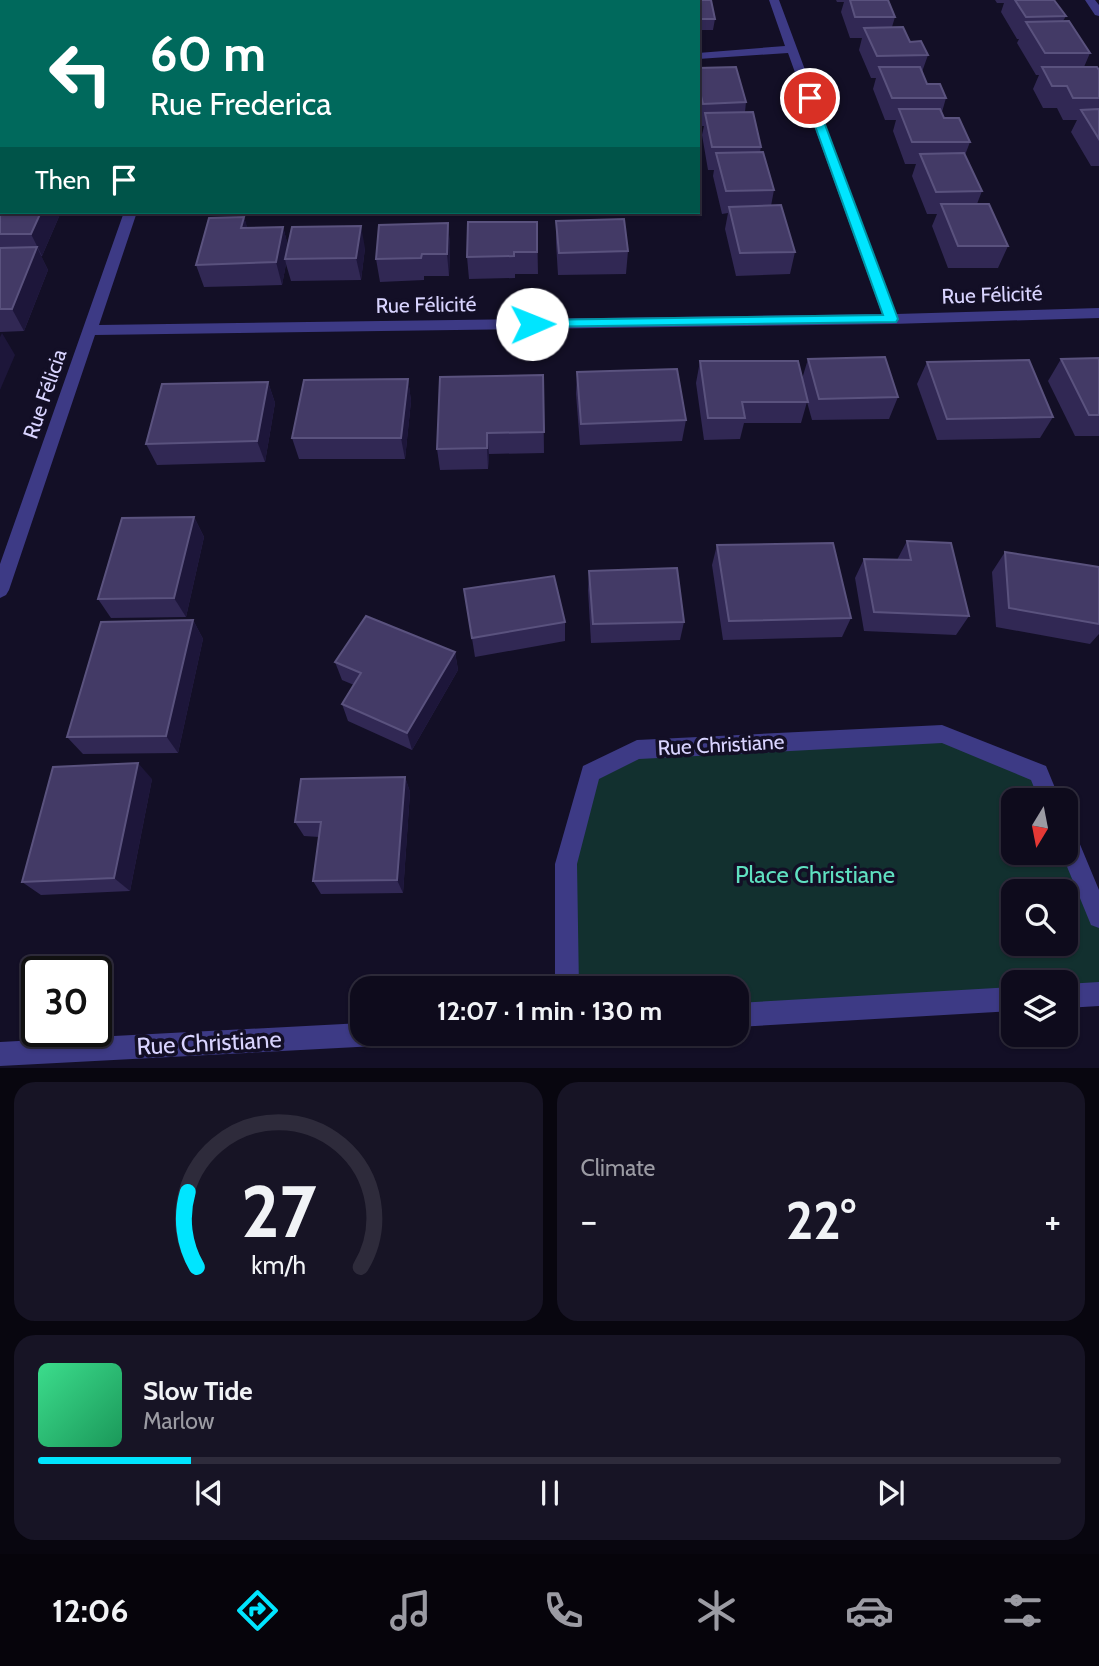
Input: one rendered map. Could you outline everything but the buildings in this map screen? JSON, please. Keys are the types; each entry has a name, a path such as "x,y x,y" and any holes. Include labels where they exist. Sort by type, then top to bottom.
{"street":[{"path":"774,0 891,319"},
{"path":"1090,0 1099,13"},
{"path":"700,56 792,48"},
{"name":"Rue Félicia","path":"0,590 129,214"},
{"name":"Rue Félicité","path":"89,330 891,319 1099,313"},
{"name":"Rue Christiane","path":"567,976 566,864 590,773 637,750 942,734 1039,773 1045,788"},
{"path":"1077,865 1099,917"},
{"path":"1078,996 1099,995"},
{"path":"749,1014 1001,1000"},
{"name":"Rue Christiane","path":"0,1054 350,1035"}],"green space":[{"name":"Place Christiane","path":"942,734 1039,773 1045,788 1001,788 1001,865 1077,865 1099,917 1099,994 1078,995 1078,970 1001,970 1001,1000 749,1014 749,976 567,976 566,864 590,773 637,750"}],"route":[{"path":"532,324 891,319 810,98"}]}
